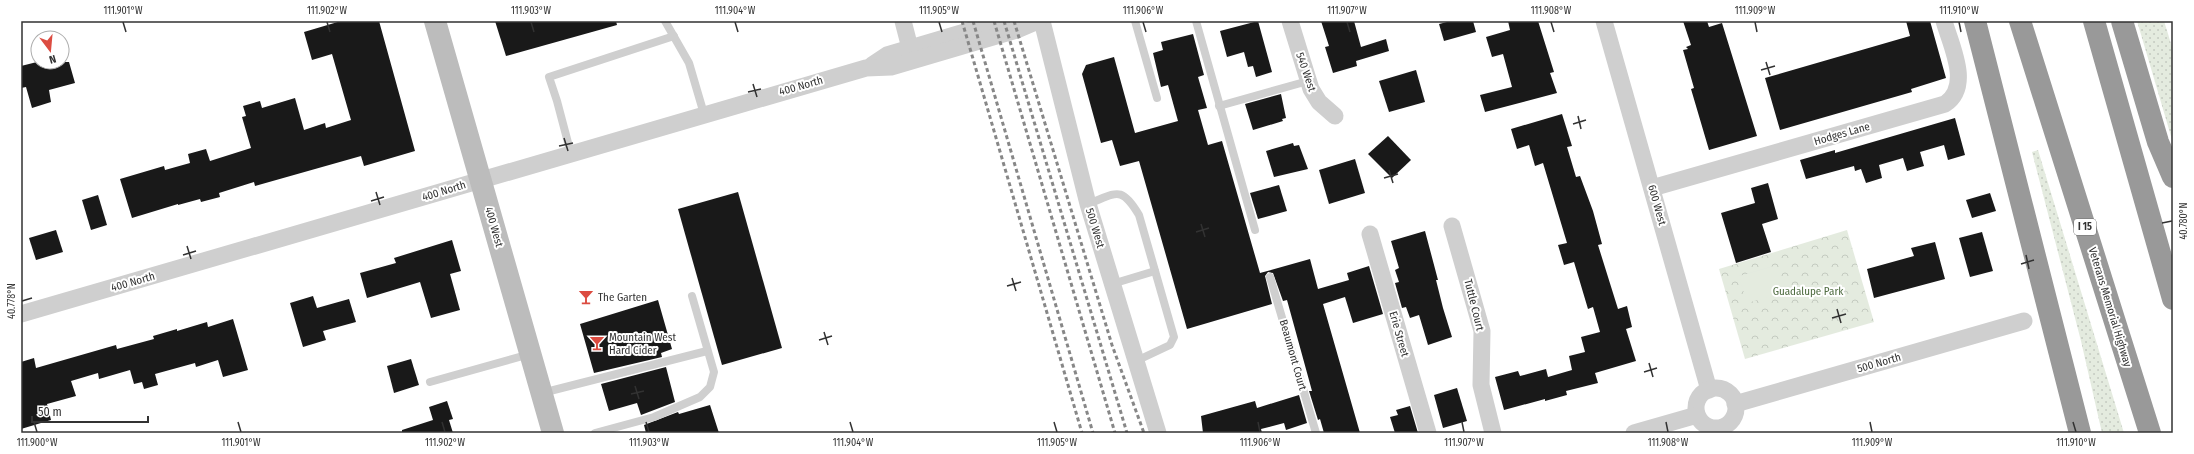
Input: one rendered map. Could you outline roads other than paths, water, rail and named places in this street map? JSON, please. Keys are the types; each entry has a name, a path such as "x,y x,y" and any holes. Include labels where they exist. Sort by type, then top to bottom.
{"highway":[{"path":"1976,21 2080,433"},
{"name":"Veterans Memorial Highway","path":"2020,21 2150,433"},
{"path":"2094,21 2173,299"},
{"path":"2122,21 2158,142 2173,176"}],"street":[{"name":"400 West","path":"435,21 554,433"},
{"path":"903,21 910,48"},
{"name":"400 North","path":"866,68 888,55 1002,21"},
{"name":"400 North","path":"21,314 704,114 866,68 891,66 1017,30 1038,21"},
{"name":"500 West","path":"1042,21 1088,204 1158,433"},
{"name":"540 West","path":"1290,21 1308,81 1315,96 1335,116"},
{"name":"600 West","path":"1604,21 1710,390"},
{"name":"Hodges Lane","path":"1652,188 1945,104 1954,96 1959,79 1944,21"},
{"name":"Tuttle Court","path":"1452,226 1482,331 1481,385 1493,433"},
{"name":"Erie Street","path":"1370,234 1428,433"},
{"name":"500 North","path":"1735,404 2024,321"},
{"path":"1710,390 1723,390 1731,396 1735,404 1732,419 1720,430 1706,425 1697,415 1698,400 1710,390"},
{"path":"1634,433 1697,415"}],"lane":[{"path":"665,21 689,63 704,114"},
{"path":"1135,21 1157,98"},
{"path":"1196,21 1255,230"},
{"path":"571,154 549,77 674,36"},
{"path":"1219,106 1308,81"},
{"path":"1088,204 1115,194 1121,194 1129,199 1139,215 1174,337 1170,345 1136,361"},
{"path":"1112,284 1155,271"},
{"name":"Beaumont Court","path":"1270,277 1316,433"},
{"path":"595,433 654,417 700,397 710,387 714,372 692,296"},
{"path":"542,393 707,351"},
{"path":"430,382 531,354"}],"railway":[{"path":"962,21 1082,433"},
{"path":"973,21 1093,433"},
{"path":"994,21 1115,433"},
{"path":"1004,21 1127,433"},
{"path":"1014,21 1112,345 1144,433"}],"place":[{"name":"The Garten","path":"586,297"},
{"name":"Mountain West Hard Cider","path":"597,343"}],"park label":[{"name":"Guadalupe Park","path":"1808,291"}]}
